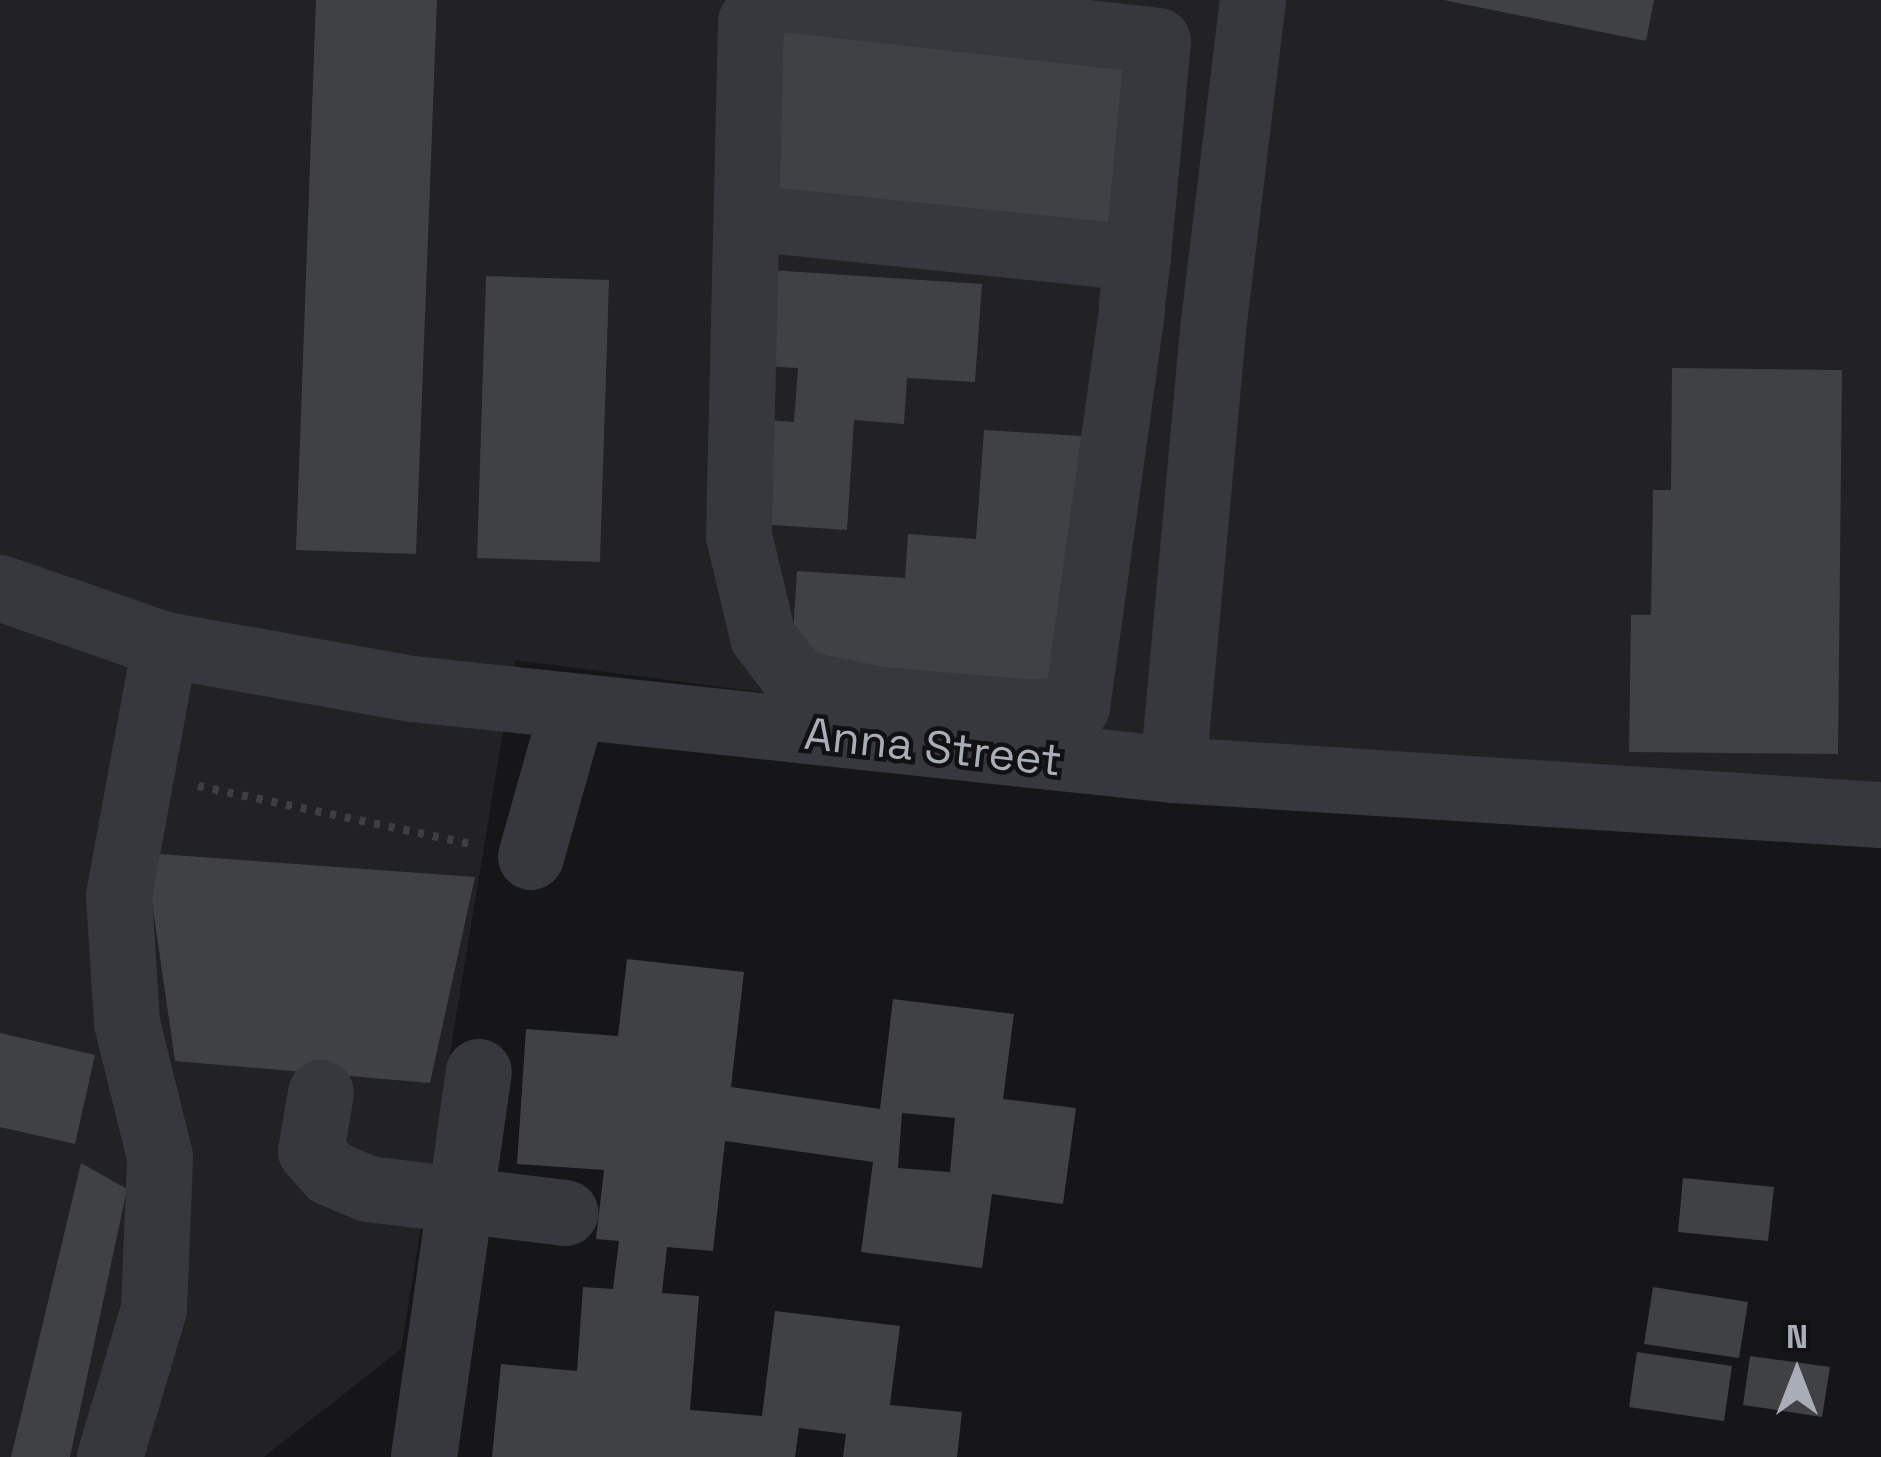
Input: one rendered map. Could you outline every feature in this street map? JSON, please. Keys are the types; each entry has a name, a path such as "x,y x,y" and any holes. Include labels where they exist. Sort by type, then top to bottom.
{"street":[{"path":"789,0 1158,41 1097,604 1076,707 1035,713 881,700 798,682 763,637 739,536 752,22 762,4 789,0"},
{"path":"1173,770 1214,314 1253,0"},
{"path":"748,218 1135,284 1214,314"},
{"name":"Anna Street","path":"0,588 165,645 573,708 1173,770 1881,814"},
{"path":"110,1457 154,1309 160,1157 127,1023 119,896 165,645"},
{"path":"531,857 573,708"},
{"path":"424,1457 479,1072"},
{"path":"321,1093 311,1151 330,1173 368,1190 566,1213"}],"path":[{"path":"141,774 531,857"}],"shaded area":[{"path":"0,0 1881,0 1881,791 1297,762 515,660 401,1349 264,1457 0,1457"}],"building":[{"path":"316,0 437,0 416,554 296,550"},
{"path":"1443,0 1654,0 1646,41"},
{"path":"760,23 1151,49 1139,225 755,200"},
{"path":"753,269 982,284 975,382 907,378 904,424 854,420 847,530 760,524 767,420 794,422 798,368 747,365"},
{"path":"486,276 609,280 600,562 477,558"},
{"path":"1672,368 1842,370 1838,754 1629,752 1631,615 1651,615 1653,490 1671,490"},
{"path":"984,430 1082,436 1066,685 791,667 797,571 905,578 908,534 976,539"},
{"path":"145,853 475,877 430,1083 175,1061"},
{"path":"627,959 744,972 731,1087 880,1109 893,999 1014,1014 1003,1099 1076,1108 1063,1204 992,1194 982,1268 861,1252 873,1162 725,1141 713,1251 667,1247 662,1293 699,1296 690,1410 762,1416 775,1311 900,1326 890,1405 962,1412 957,1457 843,1457 846,1434 799,1428 795,1457 492,1457 501,1364 577,1371 583,1287 613,1289 619,1241 596,1239 604,1170 517,1164 526,1029 618,1036","holes":["902,1113 955,1118 950,1172 898,1168"]},
{"path":"0,1033 95,1055 75,1144 0,1127"},
{"path":"81,1163 127,1189 70,1457 11,1457"},
{"path":"1683,1178 1774,1187 1768,1241 1678,1232"},
{"path":"1653,1287 1748,1302 1739,1358 1644,1344"},
{"path":"1637,1352 1732,1366 1724,1421 1629,1407"},
{"path":"1750,1356 1830,1367 1822,1417 1743,1405"}]}
